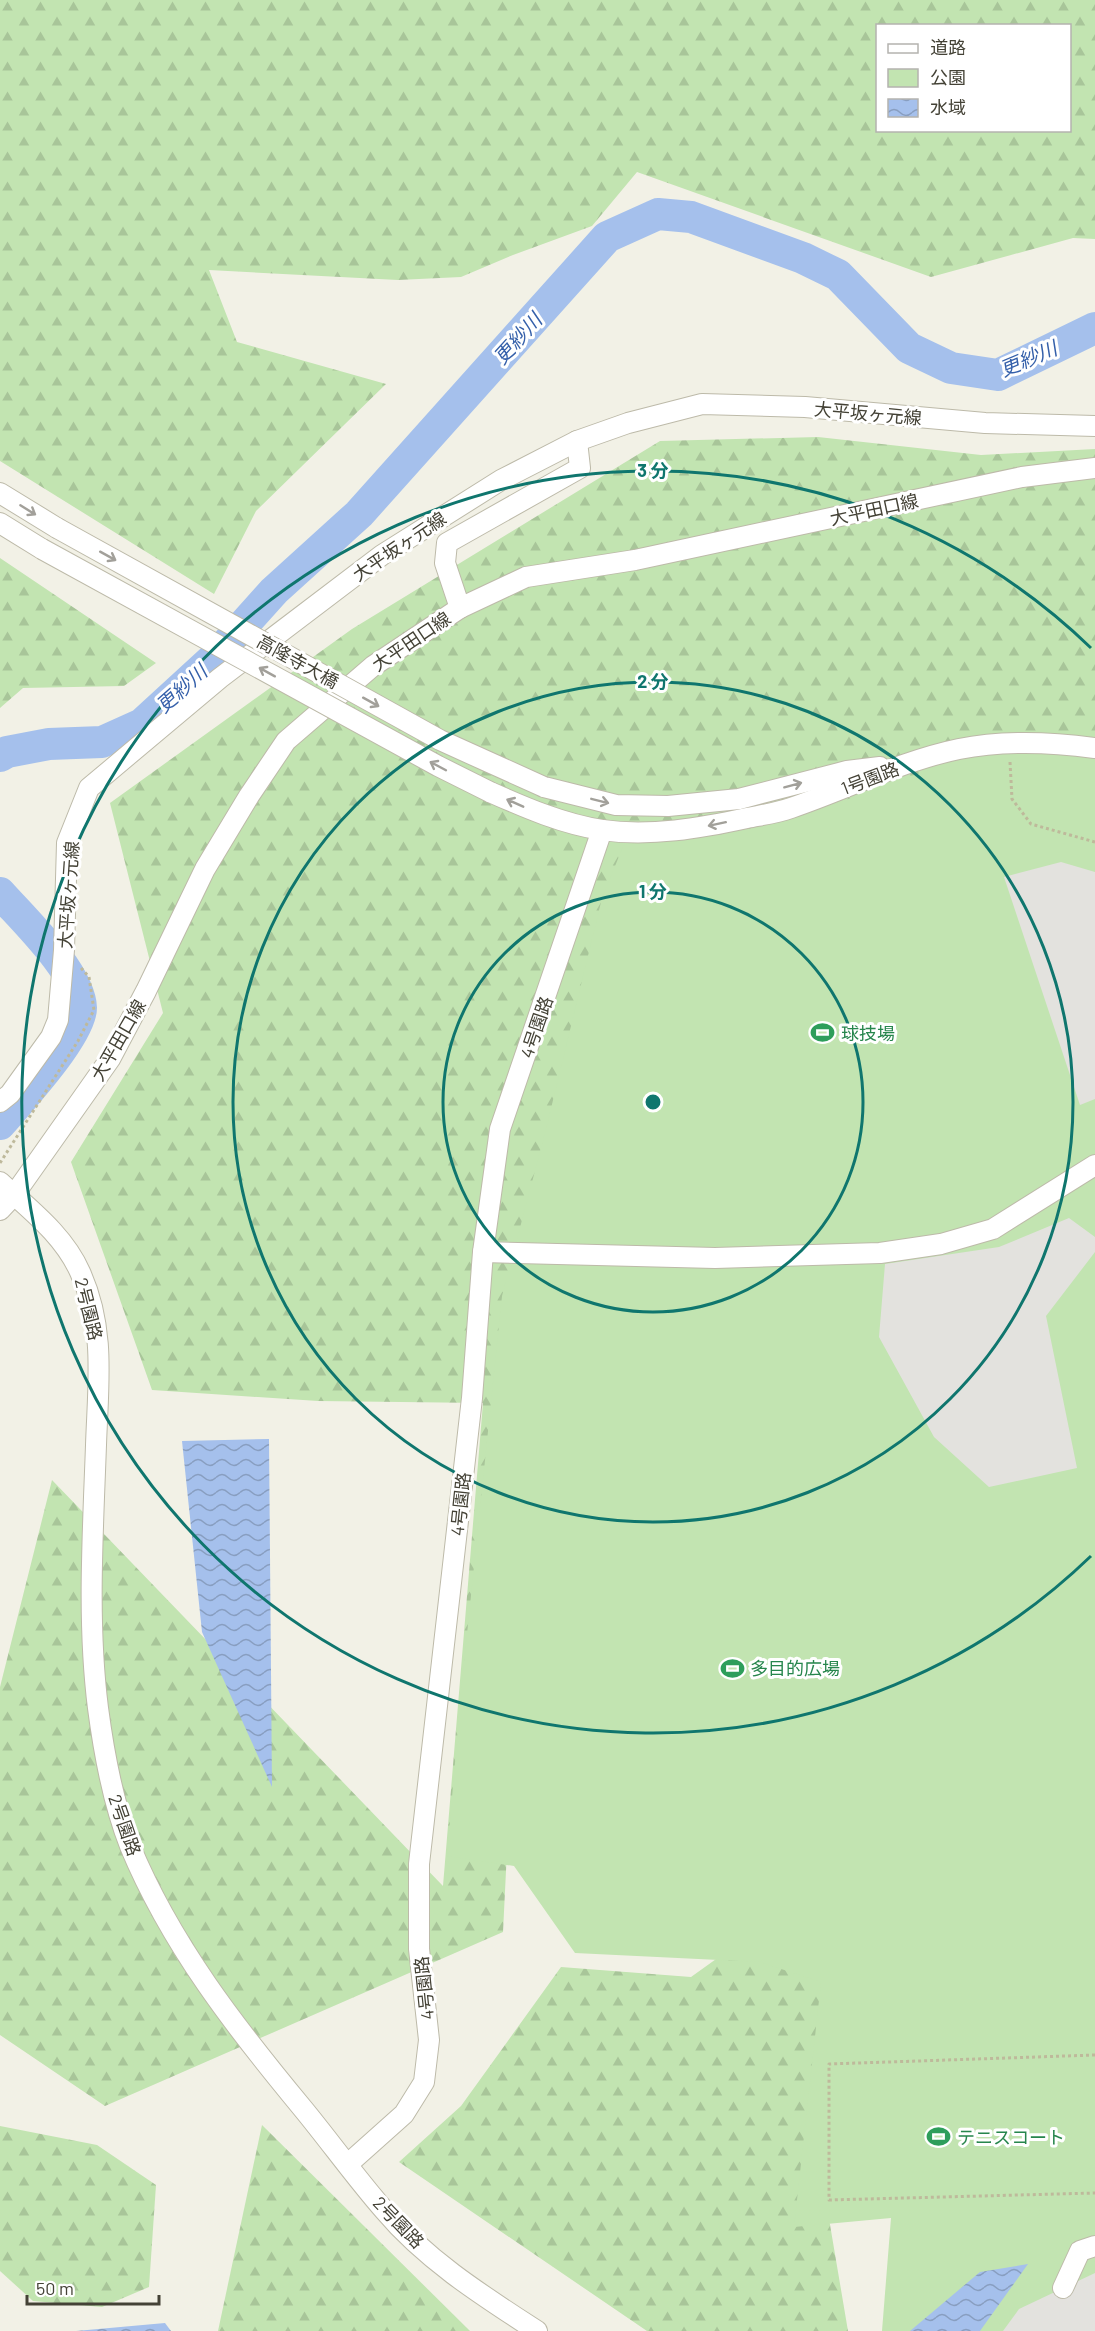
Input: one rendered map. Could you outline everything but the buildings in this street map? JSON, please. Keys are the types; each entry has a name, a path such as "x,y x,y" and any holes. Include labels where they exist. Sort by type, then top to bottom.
{"street":[{"name":"大平坂ヶ元線","path":"0,1102 10,1094 44,1047 58,1020 64,950 67,843 89,788 219,678 382,555 501,480 577,441 628,423 702,404 805,407 985,423 1095,426"},
{"path":"460,608 445,563 447,543 580,468 577,441"},
{"name":"大平田口線","path":"0,1210 7,1188 110,1059 205,869 249,796 286,741 373,666 460,608 526,577 634,560 1022,477 1095,468"},
{"name":"高隆寺大橋","path":"0,493 57,528 440,740 544,787 616,805 668,806 739,799 847,771 912,763"},
{"name":"高隆寺大橋","path":"0,523 42,549 428,760 490,792 540,814"},
{"name":"1号園路","path":"540,814 602,830 648,832 705,826 789,809 912,763 959,749 1009,742 1065,744 1095,748"},
{"name":"4号園路","path":"348,2164 404,2114 424,2082 429,2040 419,1949 419,1864 472,1398 483,1252 500,1129 602,830"},
{"path":"483,1252 715,1258 880,1253 941,1244 993,1228 1095,1165"},
{"name":"2号園路","path":"7,1188 39,1217 64,1245 80,1270 95,1316 100,1352 93,1643 98,1707 110,1780 129,1843 159,1909 193,1965 274,2074 385,2212 432,2256 482,2295 537,2331"},
{"path":"1063,2288 1080,2251 1095,2246"}],"path":[{"path":"1009,742 1012,799 1031,824 1095,842"},
{"path":"0,1163 29,1116"},
{"path":"1095,2055 829,2064 829,2200 1095,2193"}],"green space":[{"path":"0,0 1095,0 1095,239 1073,238 931,277 637,172 592,226 461,277 398,280 209,270 237,342 386,384 256,511 214,594 0,461"},
{"path":"818,437 981,455 1095,449 1095,823 514,1708 503,1932 105,2106 0,2035 0,1687 52,1480 443,1886 483,1403 318,1401 152,1390 71,1162 163,1013 110,803 352,629 660,441"},
{"path":"0,558 156,663 124,686 23,688 0,708"},
{"path":"1018,748 1095,755 1095,2331 882,2331 891,2218 794,2227 821,1982 760,1962 575,1953 514,1866 447,1856 461,1692 502,1296 546,1129 602,898 624,844 734,833 829,806 956,760"},
{"path":"909,1821 814,2130 848,2331 647,2331 399,2162 461,2106 561,1967 691,1977"},
{"path":"262,2125 470,2331 218,2331"},
{"path":"0,2126 97,2145 156,2185 149,2287 102,2307 33,2301 0,2271"}],"shaded area":[{"path":"1061,862 1095,872 1095,1099 1080,1105 1004,877"},
{"path":"1069,1218 1095,1237 1095,1252 1046,1316 1077,1468 989,1487 934,1437 879,1337 885,1264 999,1247"},
{"path":"1095,2273 1095,2331 1003,2331 1019,2309"}],"water":[{"path":"269,1439 272,1787 202,1632 182,1441"},
{"path":"1028,2264 980,2331 910,2331 980,2272"},
{"path":"165,2323 171,2331 76,2331"}],"waterway":[{"name":"更紗川","path":"0,756 7,752 49,744 102,742 142,724 214,658 274,591 359,514 607,237 658,214 691,217 803,258 838,275 909,348 951,368 998,375 1095,328"},
{"name":"更紗川","path":"0,893 61,963 78,994 81,1008 78,1020 60,1051 0,1124"}],"place":[{"name":"球技場","path":"823,1033"},
{"name":"多目的広場","path":"732,1668"},
{"name":"テニスコート","path":"939,2137"}]}
